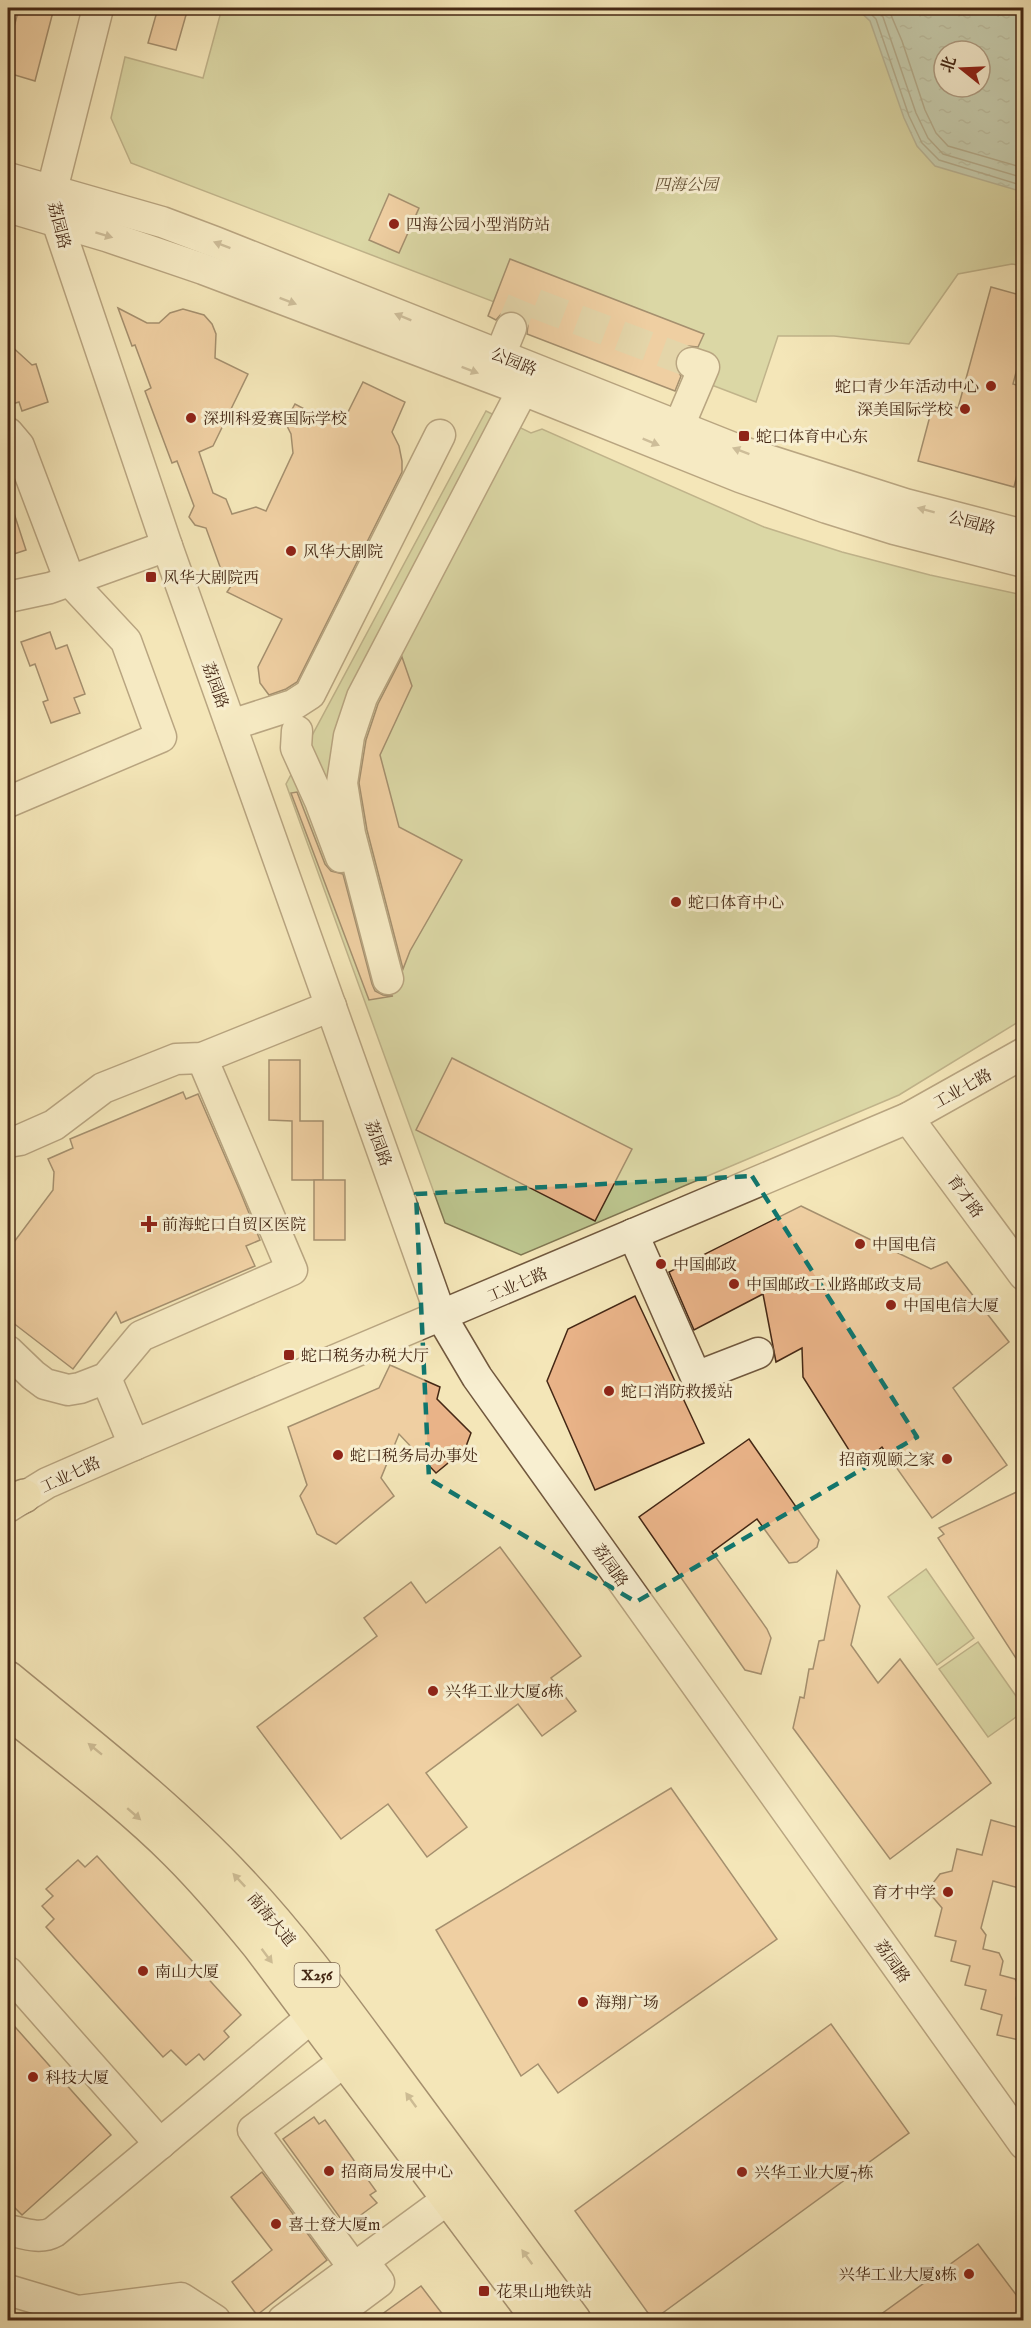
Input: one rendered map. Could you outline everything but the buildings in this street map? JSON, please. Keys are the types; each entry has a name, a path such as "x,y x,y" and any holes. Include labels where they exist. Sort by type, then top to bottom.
{"main road":[{"name":"南海大道","path":"8,1678 148,1793 194,1834 241,1882 281,1928 353,2020 574,2320"},
{"name":"南海大道","path":"8,1711 130,1810 177,1853 218,1896 259,1946 539,2320"}],"street":[{"name":"荔园路","path":"98,8 52,190 57,221 167,546 441,1316 477,1377 1023,2144"},
{"name":"公园路","path":"8,178 162,222 500,355 529,380 740,477 894,529 1023,562"},
{"name":"公园路","path":"8,207 203,268 529,380 679,426 746,453 828,481 904,504 1023,535"},
{"path":"500,355 511,328"},
{"path":"679,426 704,367 692,363"},
{"path":"388,979 350,834 342,783 349,736 362,698 529,380"},
{"path":"8,433 19,446 70,581 126,641 161,737 8,802"},
{"path":"375,945 320,801 296,748 289,720 301,702 310,694 440,435"},
{"path":"8,597 70,581 167,546"},
{"path":"289,720 342,783"},
{"path":"231,725 289,720"},
{"path":"12,1147 54,1125 103,1088 176,1059 202,1058 331,1006"},
{"name":"工业七路","path":"13,1502 67,1474 134,1445 908,1118 1023,1053"},
{"path":"8,1351 33,1375 56,1388 68,1390 80,1388 106,1378 141,1336 291,1270 202,1058"},
{"name":"育才路","path":"908,1118 1023,1275"},
{"path":"633,1234 696,1377 758,1353"},
{"path":"106,1378 134,1445"},
{"path":"8,1972 160,2144"},
{"path":"8,2230 37,2236 46,2236 54,2232 312,2017"},
{"path":"328,2320 379,2282 359,2265 253,2130 345,2061"},
{"path":"283,2320 448,2199"},
{"path":"8,2290 78,2311 181,2298 214,2320"}],"highlighted area":[{"path":"752,1176 917,1437 636,1602 429,1479 416,1194"}],"green space":[{"name":"四海公园","path":"222,8 1023,8 1023,266 1012,264 958,274 909,344 834,336 778,336 756,402 131,163 111,118 125,57 203,78"},
{"name":"蛇口体育中心","path":"486,411 531,433 542,429 764,527 842,552 930,575 1023,595 1023,1019 899,1095 521,1255 445,1223 286,784"},
{"path":"926,1569 974,1638 937,1665 888,1597"},
{"path":"978,1642 1023,1706 1023,1712 988,1737 939,1669"}],"water":[{"path":"856,8 1023,8 1023,192 935,166 917,146 904,118 870,21"}],"tunnel":[{"path":"511,328 523,299 692,363"}],"place":[{"name":"四海公园小型消防站","path":"394,224"},
{"name":"蛇口青少年活动中心","path":"991,386"},
{"name":"深美国际学校","path":"965,409"},
{"name":"深圳科爱赛国际学校","path":"191,418"},
{"name":"蛇口体育中心东","path":"744,436"},
{"name":"风华大剧院","path":"291,551"},
{"name":"风华大剧院西","path":"151,577"},
{"name":"蛇口体育中心","path":"676,902"},
{"name":"前海蛇口自贸区医院","path":"149,1224"},
{"name":"中国电信","path":"860,1244"},
{"name":"中国邮政","path":"661,1264"},
{"name":"中国邮政工业路邮政支局","path":"734,1284"},
{"name":"中国电信大厦","path":"891,1305"},
{"name":"蛇口税务办税大厅","path":"289,1355"},
{"name":"蛇口消防救援站","path":"609,1391"},
{"name":"蛇口税务局办事处","path":"338,1455"},
{"name":"招商观颐之家","path":"947,1459"},
{"name":"兴华工业大厦6栋","path":"433,1691"},
{"name":"育才中学","path":"948,1892"},
{"name":"南山大厦","path":"143,1971"},
{"name":"海翔广场","path":"583,2002"},
{"name":"科技大厦","path":"33,2077"},
{"name":"招商局发展中心","path":"329,2171"},
{"name":"兴华工业大厦7栋","path":"742,2172"},
{"name":"喜士登大厦m","path":"276,2224"},
{"name":"兴华工业大厦8栋","path":"969,2274"},
{"name":"花果山地铁站","path":"484,2291"}]}
